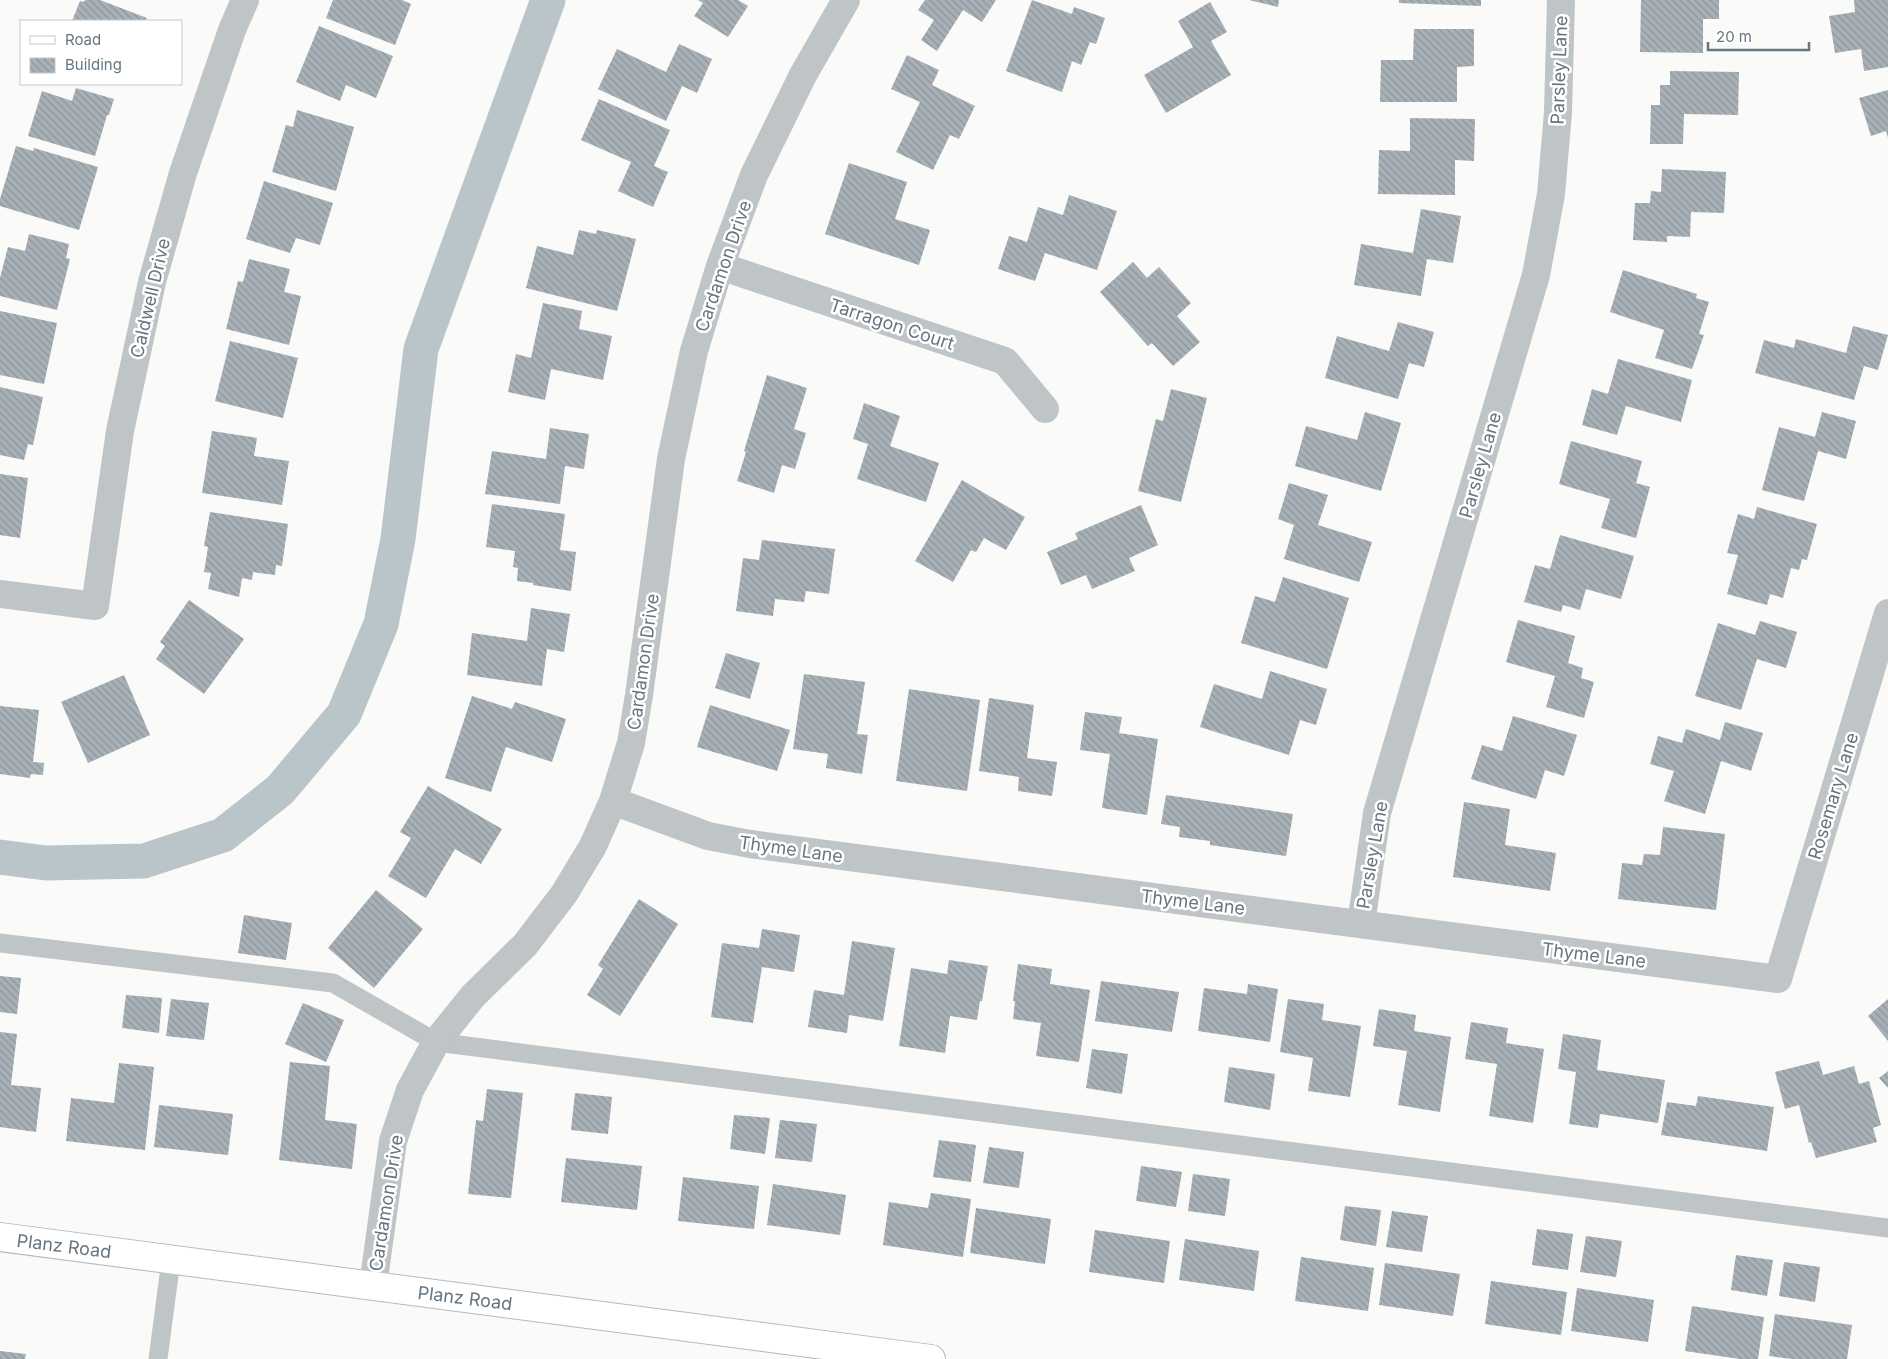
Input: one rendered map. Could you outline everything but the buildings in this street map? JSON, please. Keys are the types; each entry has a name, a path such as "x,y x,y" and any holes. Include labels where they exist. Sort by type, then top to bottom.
{"street":[{"name":"Caldwell Drive","path":"0,594 95,606 120,431 152,282 183,173 232,30 245,0"},
{"name":"Cardamon Drive","path":"373,1286 393,1141 410,1090 436,1042 473,996 525,945 564,894 593,846 613,801 631,743 640,695 671,460 694,351 720,266 754,175 802,75 846,0"},
{"name":"Parsley Lane","path":"1361,924 1377,813 1536,275 1551,194 1558,112 1561,0"},
{"name":"Tarragon Court","path":"720,266 1005,361 1045,409"},
{"name":"Rosemary Lane","path":"1778,979 1888,613"},
{"name":"Thyme Lane","path":"613,801 708,836 750,844 1778,979"},
{"name":"Planz Road","path":"0,1237 931,1359"}],"lane":[{"path":"0,943 333,983 436,1042 1888,1228"},
{"path":"158,1359 171,1260"}],"waterway":[{"path":"0,857 46,863 144,861 223,835 280,790 344,714 381,624 398,539 421,349 548,0"}]}
